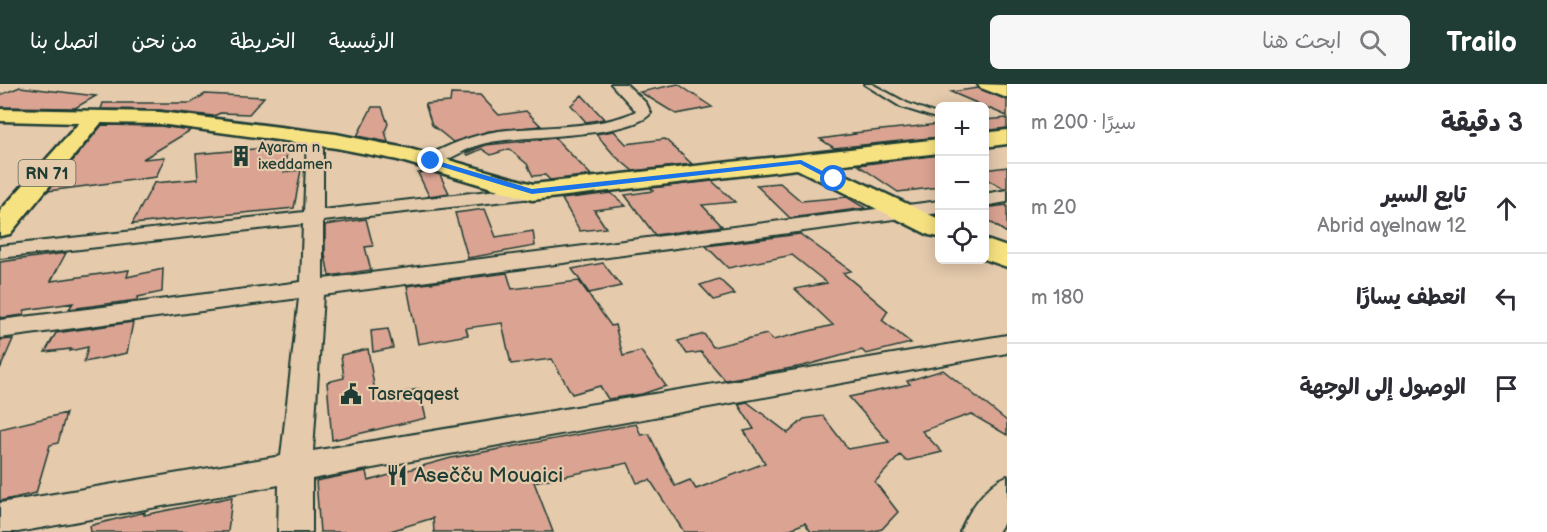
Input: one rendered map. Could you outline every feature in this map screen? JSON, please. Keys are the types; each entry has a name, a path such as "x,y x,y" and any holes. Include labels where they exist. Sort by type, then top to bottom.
{"main road":[{"path":"987,84 1007,92"},
{"path":"0,115 160,118 315,139 431,161 532,192 935,146"},
{"name":"RN 71","path":"2,223 94,118"},
{"path":"801,162 935,227"},
{"path":"989,250 1007,258"}],"street":[{"path":"431,161 457,147 488,137 614,123 644,113 641,106 618,84"},
{"path":"295,532 296,466 312,287 315,139"},
{"path":"0,252 532,192"},
{"path":"989,199 1007,196"},
{"path":"0,329 935,208"},
{"path":"0,519 1007,344"},
{"path":"977,532 1007,491"}],"lane":[{"path":"867,84 904,105 935,116"}],"building":[{"path":"678,84 712,107 676,114 640,92"},
{"path":"20,87 96,96 75,108 0,107 0,95"},
{"path":"978,88 1007,100 1007,116 989,108 989,102 974,102 951,92"},
{"path":"205,94 264,97 249,114 220,113 214,116 160,110 101,109 103,103 191,103"},
{"path":"451,94 480,95 499,115 526,111 541,126 489,131 453,142 432,125 425,104 450,102"},
{"path":"582,95 604,119 586,122 571,105"},
{"path":"372,107 382,107 388,124 385,131 388,142 357,136"},
{"path":"1007,118 1007,128 989,130 989,120"},
{"path":"935,124 935,137 834,148 820,139 855,134 853,133"},
{"path":"102,125 160,126 191,130 143,159 165,157 156,177 48,191"},
{"path":"614,131 626,144 665,139 692,164 633,171 615,156 596,134"},
{"path":"555,138 591,175 550,180 545,175 533,176 527,164 509,149 491,155 482,149 468,155 466,153 486,145"},
{"path":"288,146 284,172 301,170 294,208 132,224 154,183 198,179 196,154"},
{"path":"935,155 935,187 898,192 858,165"},
{"path":"1007,167 1007,188 989,181 989,169"},
{"path":"428,171 440,175 449,193 429,196 418,173"},
{"path":"712,181 735,202 702,205 722,226 655,235 625,195 653,191 651,188"},
{"path":"780,183 801,201 847,197 865,208 790,218 756,185"},
{"path":"611,193 626,206 594,210 606,228 580,231 562,199"},
{"path":"1007,205 1007,233 989,221 989,207"},
{"path":"485,209 496,237 533,231 535,246 468,258 455,213"},
{"path":"366,219 373,246 365,247 371,270 329,276 325,255 325,225"},
{"path":"800,234 851,271 843,273 888,311 882,320 911,343 866,354 862,350 803,366 725,380 701,352 687,354 678,341 704,334 713,347 767,334 773,340 833,325 795,289 827,283 792,255 728,268 706,246"},
{"path":"66,253 51,281 129,270 127,277 163,269 162,292 138,297 137,300 69,309 73,303 25,310 23,315 0,318 0,262"},
{"path":"603,263 621,286 589,293 572,269"},
{"path":"507,273 512,289 579,281 611,326 615,325 623,356 641,351 666,386 642,394 608,399 600,386 572,394 552,359 511,364 502,323 466,328 468,335 418,344 407,286"},
{"path":"719,279 735,294 714,300 700,285"},
{"path":"133,322 127,353 84,362 88,347 70,351 71,349 45,352 56,333"},
{"path":"388,329 393,348 373,352 371,331"},
{"path":"13,339 0,369 0,340"},
{"name":"Tasreqqest","path":"368,349 376,398 419,389 426,418 332,440 327,382 344,378 341,355"},
{"path":"943,370 1007,421 1007,435 971,414 922,431 942,452 906,461 900,455 875,482 898,512 882,529 870,532 811,532 805,523 783,532 684,532 650,480 637,483 628,463 534,482 553,532 434,532 433,518 387,532 320,532 316,481 366,471 368,481 451,458 636,424 641,435 649,434 675,486 690,480 696,489 765,463 744,431 754,429 738,404 747,402 788,433 804,419 823,416 848,449 889,442 849,397 910,384 907,381"},
{"path":"66,413 58,443 50,445 36,493 0,501 0,429"},
{"path":"232,497 228,532 91,532 90,526 96,524 145,512 144,515"}],"place":[{"name":"Aɣaram n ixeddamen","path":"241,156"},
{"name":"Tasreqqest","path":"351,394"},
{"name":"Asečču Mouaici","path":"397,475"}],"route":[{"path":"431,161 532,192 801,162 834,179"}]}
